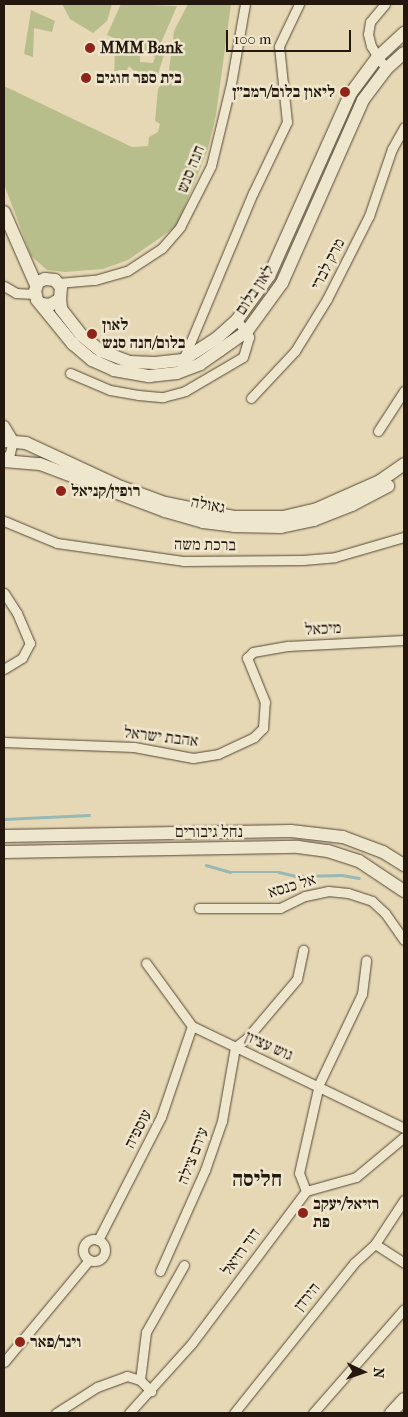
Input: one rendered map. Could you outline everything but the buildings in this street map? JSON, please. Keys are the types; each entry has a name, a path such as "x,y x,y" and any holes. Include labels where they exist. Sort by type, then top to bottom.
{"street":[{"name":"חנה סנש","path":"57,288 127,270 162,248 180,227 200,194 221,132 245,4"},
{"name":"לאון בלום","path":"183,360 253,193 287,122 279,46 299,4"},
{"path":"385,4 370,22 368,34 377,58 386,69"},
{"name":"לאון בלום","path":"25,259 57,288 69,322 81,335 101,351 128,362 155,364 183,360 237,320 269,276 334,125 351,93 377,58 404,33"},
{"name":"לאון בלום","path":"4,212 38,294 73,344 92,360 114,370 149,376 177,373 200,364 247,331 282,283 363,100 386,69 404,53"},
{"name":"מרק לברי","path":"251,398 295,351 327,300 369,216 392,149 404,127"},
{"path":"4,286 16,293 38,294 57,288 54,304 38,294"},
{"path":"70,373 110,390 163,397 185,391 243,357 249,343 247,331 237,320"},
{"path":"378,431 404,391"},
{"path":"4,425 10,453 4,461"},
{"name":"גאולה","path":"8,440 26,442 121,487 165,503 234,517 283,517 317,510 380,481 404,464"},
{"name":"גאולה","path":"4,461 40,464 126,499 203,522 268,527 296,524 333,514 404,474"},
{"name":"ברכת משה","path":"5,522 56,543 183,561 303,560 365,550 404,536"},
{"path":"4,593 17,613 30,644 22,658 4,669"},
{"name":"מיכאל","path":"247,658 253,652 288,646 404,640"},
{"name":"אהבת ישראל","path":"4,742 134,747 193,758 218,754 254,737 263,728 265,702 247,658"},
{"name":"נחל גיבורים","path":"4,836 291,832 353,840 404,865"},
{"path":"353,840 404,858"},
{"name":"נחל גיבורים","path":"4,852 298,847 328,851 359,861 404,891"},
{"name":"אל כנסא","path":"199,908 280,908 320,892 348,893 372,901 385,913 404,940"},
{"path":"235,1047 247,1038 297,978 303,950"},
{"path":"366,960 362,994 319,1084 300,1173 306,1190 356,1177 404,1137"},
{"name":"גוש עציון","path":"146,963 192,1026 319,1084 404,1128"},
{"name":"עוספיה","path":"98,1240 161,1117 192,1026"},
{"name":"עירם צילה","path":"160,1272 205,1170 222,1121 235,1047"},
{"name":"דוד רזיאל","path":"129,1413 151,1391 216,1312 306,1190"},
{"name":"הירדן","path":"234,1413 354,1263 375,1244 404,1200"},
{"path":"90,1240 98,1240 104,1246 105,1254 96,1261 89,1260 84,1255 85,1244 90,1240"},
{"path":"375,1244 404,1263"},
{"path":"4,1362 89,1260"},
{"path":"140,1380 146,1332 184,1265"},
{"path":"313,1413 404,1309"},
{"path":"56,1413 97,1387 127,1376 140,1380 151,1391"},
{"path":"391,1413 404,1399"}],"green space":[{"path":"62,4 112,4 107,21 93,33 70,19"},
{"path":"121,4 177,6 157,52 164,55 158,74 134,71 129,66 127,70 118,70 117,83 114,82 115,44 140,56 140,62 153,63 155,57 107,35"},
{"path":"188,4 231,4 216,115 208,149 177,226 128,260 103,269 65,272 47,270 31,256 4,184 4,86 132,147 148,146 149,137 158,132 160,124 155,121 158,89 169,70 174,31"},
{"path":"31,10 55,21 52,32 34,28 33,57 24,54"}],"waterway":[{"name":"נחל גיבורים","path":"4,819 89,815"},
{"path":"206,865 230,872 279,872 296,876 342,875 359,878"}],"place":[{"name":"MMM Bank","path":"90,48"},
{"name":"בית ספר חוגים","path":"86,78"},
{"name":"ליאון בלום/רמב״ן","path":"345,92"},
{"name":"לאון בלום/חנה סנש","path":"92,334"},
{"name":"רופין/קניאל","path":"61,491"},
{"name":"רזיאל/יעקב פת","path":"303,1213"},
{"name":"וינר/פאר","path":"20,1342"}],"district":[{"name":"חליסה","path":"257,1179"}]}
